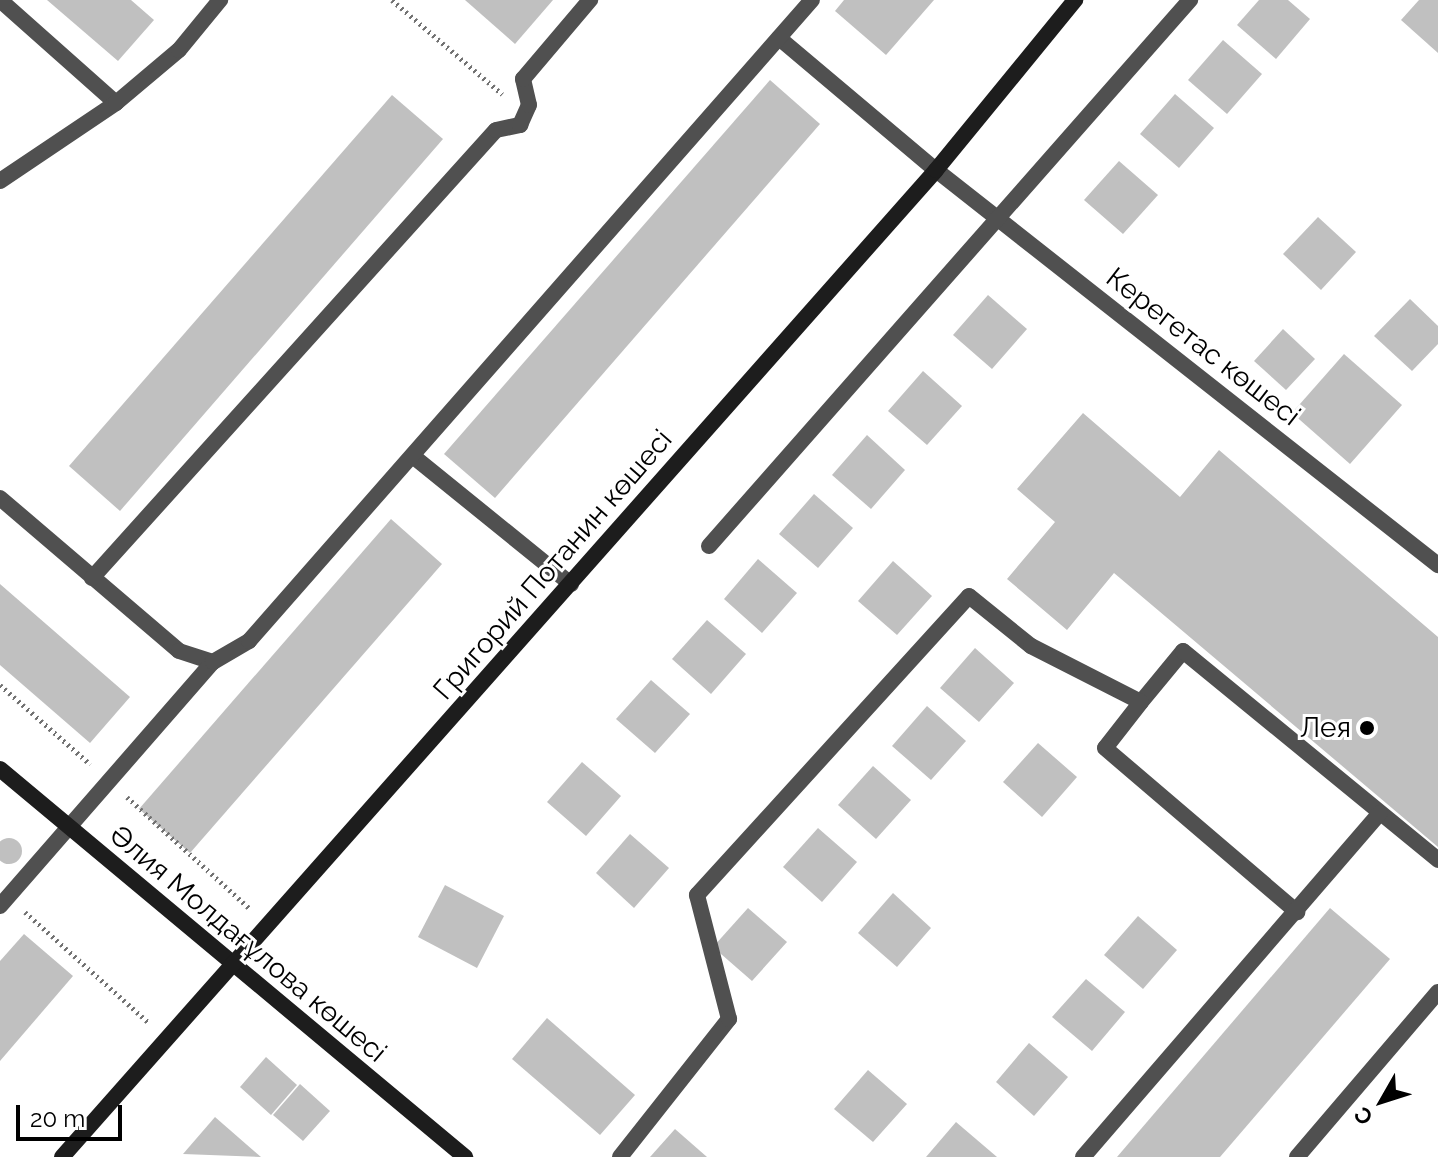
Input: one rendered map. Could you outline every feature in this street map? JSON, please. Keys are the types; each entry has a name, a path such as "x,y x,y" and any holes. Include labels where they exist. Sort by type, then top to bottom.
{"street":[{"path":"0,0 116,103"},
{"path":"0,181 116,103 179,50 220,0"},
{"path":"92,578 496,130 520,125 529,105 523,79 590,0"},
{"path":"4,902 213,662 249,641 414,457 812,0"},
{"name":"Григорий Потанин көшесі","path":"62,1157 936,170 1075,0"},
{"path":"709,546 1001,221 1190,0"},
{"name":"Керегетас көшесі","path":"779,38 936,170 1438,565"},
{"path":"414,457 571,584"},
{"path":"0,498 179,651 213,662"},
{"path":"620,1157 729,1019 697,895 944,617 969,596 1031,646 1141,702"},
{"path":"1297,912 1105,748 1183,651 1438,860"},
{"name":"Әлия Молдағұлова көшесі","path":"0,769 232,967 465,1157"},
{"path":"1083,1157 1380,813"},
{"path":"1297,1157 1438,992"}],"path":[{"path":"392,0 495,91 529,105"},
{"path":"0,685 268,926"},
{"path":"4,902 167,1039"}],"building":[{"path":"47,0 131,0 154,20 118,61"},
{"path":"465,0 553,0 515,44"},
{"path":"844,0 934,0 886,55 835,11"},
{"path":"1259,0 1288,0 1310,19 1276,59 1237,25"},
{"path":"1419,0 1438,0 1438,53 1401,20"},
{"path":"1223,40 1262,74 1227,114 1188,80"},
{"path":"770,80 820,124 495,498 444,454"},
{"path":"1175,94 1214,128 1179,168 1140,134"},
{"path":"392,95 443,139 120,511 69,466"},
{"path":"1119,161 1158,195 1123,234 1084,200"},
{"path":"1318,217 1356,252 1321,290 1283,254"},
{"path":"988,295 1027,329 992,369 953,335"},
{"path":"1410,299 1438,326 1438,344 1412,371 1374,336"},
{"path":"1283,329 1315,359 1286,390 1254,361"},
{"path":"1344,354 1402,405 1350,464 1292,413"},
{"path":"923,371 962,406 927,445 888,411"},
{"name":"Лея","path":"1083,413 1180,497 1219,450 1438,637 1438,847 1114,573 1067,630 1007,579 1055,522 1017,489"},
{"path":"867,435 905,470 871,509 832,475"},
{"path":"814,494 853,528 818,568 779,534"},
{"path":"391,519 442,564 190,853 139,809"},
{"path":"758,559 797,593 762,633 724,599"},
{"path":"893,561 932,596 897,635 858,601"},
{"path":"0,584 130,697 90,743 0,665"},
{"path":"707,620 746,654 711,694 672,659"},
{"path":"975,648 1014,683 979,722 940,688"},
{"path":"651,680 690,714 655,753 616,719"},
{"path":"927,706 966,741 931,780 892,746"},
{"path":"1038,743 1077,777 1042,817 1003,782"},
{"path":"582,762 621,796 586,836 547,802"},
{"path":"873,766 911,800 876,839 838,805"},
{"path":"818,828 857,862 822,902 783,867"},
{"path":"630,834 669,868 634,908 596,873"},
{"path":"9,838 18,842 22,851 18,860 9,864 0,860 -4,851 0,842"},
{"path":"445,885 504,916 477,968 418,937"},
{"path":"893,893 931,928 897,967 858,933"},
{"path":"748,908 787,942 752,981 713,947"},
{"path":"1330,908 1390,959 1220,1157 1117,1157"},
{"path":"1138,916 1177,950 1143,989 1104,955"},
{"path":"24,934 73,976 0,1061 0,961"},
{"path":"1086,979 1125,1012 1092,1051 1052,1017"},
{"path":"547,1018 635,1095 600,1135 512,1059"},
{"path":"1029,1043 1068,1077 1034,1116 996,1082"},
{"path":"266,1057 297,1085 271,1115 240,1087"},
{"path":"868,1070 907,1104 873,1142 834,1109"},
{"path":"300,1084 330,1111 303,1141 273,1115"},
{"path":"215,1117 261,1157 183,1154"},
{"path":"956,1122 997,1157 926,1157"},
{"path":"675,1129 707,1157 650,1157"}],"place":[{"name":"Лея","path":"1367,728"}]}
